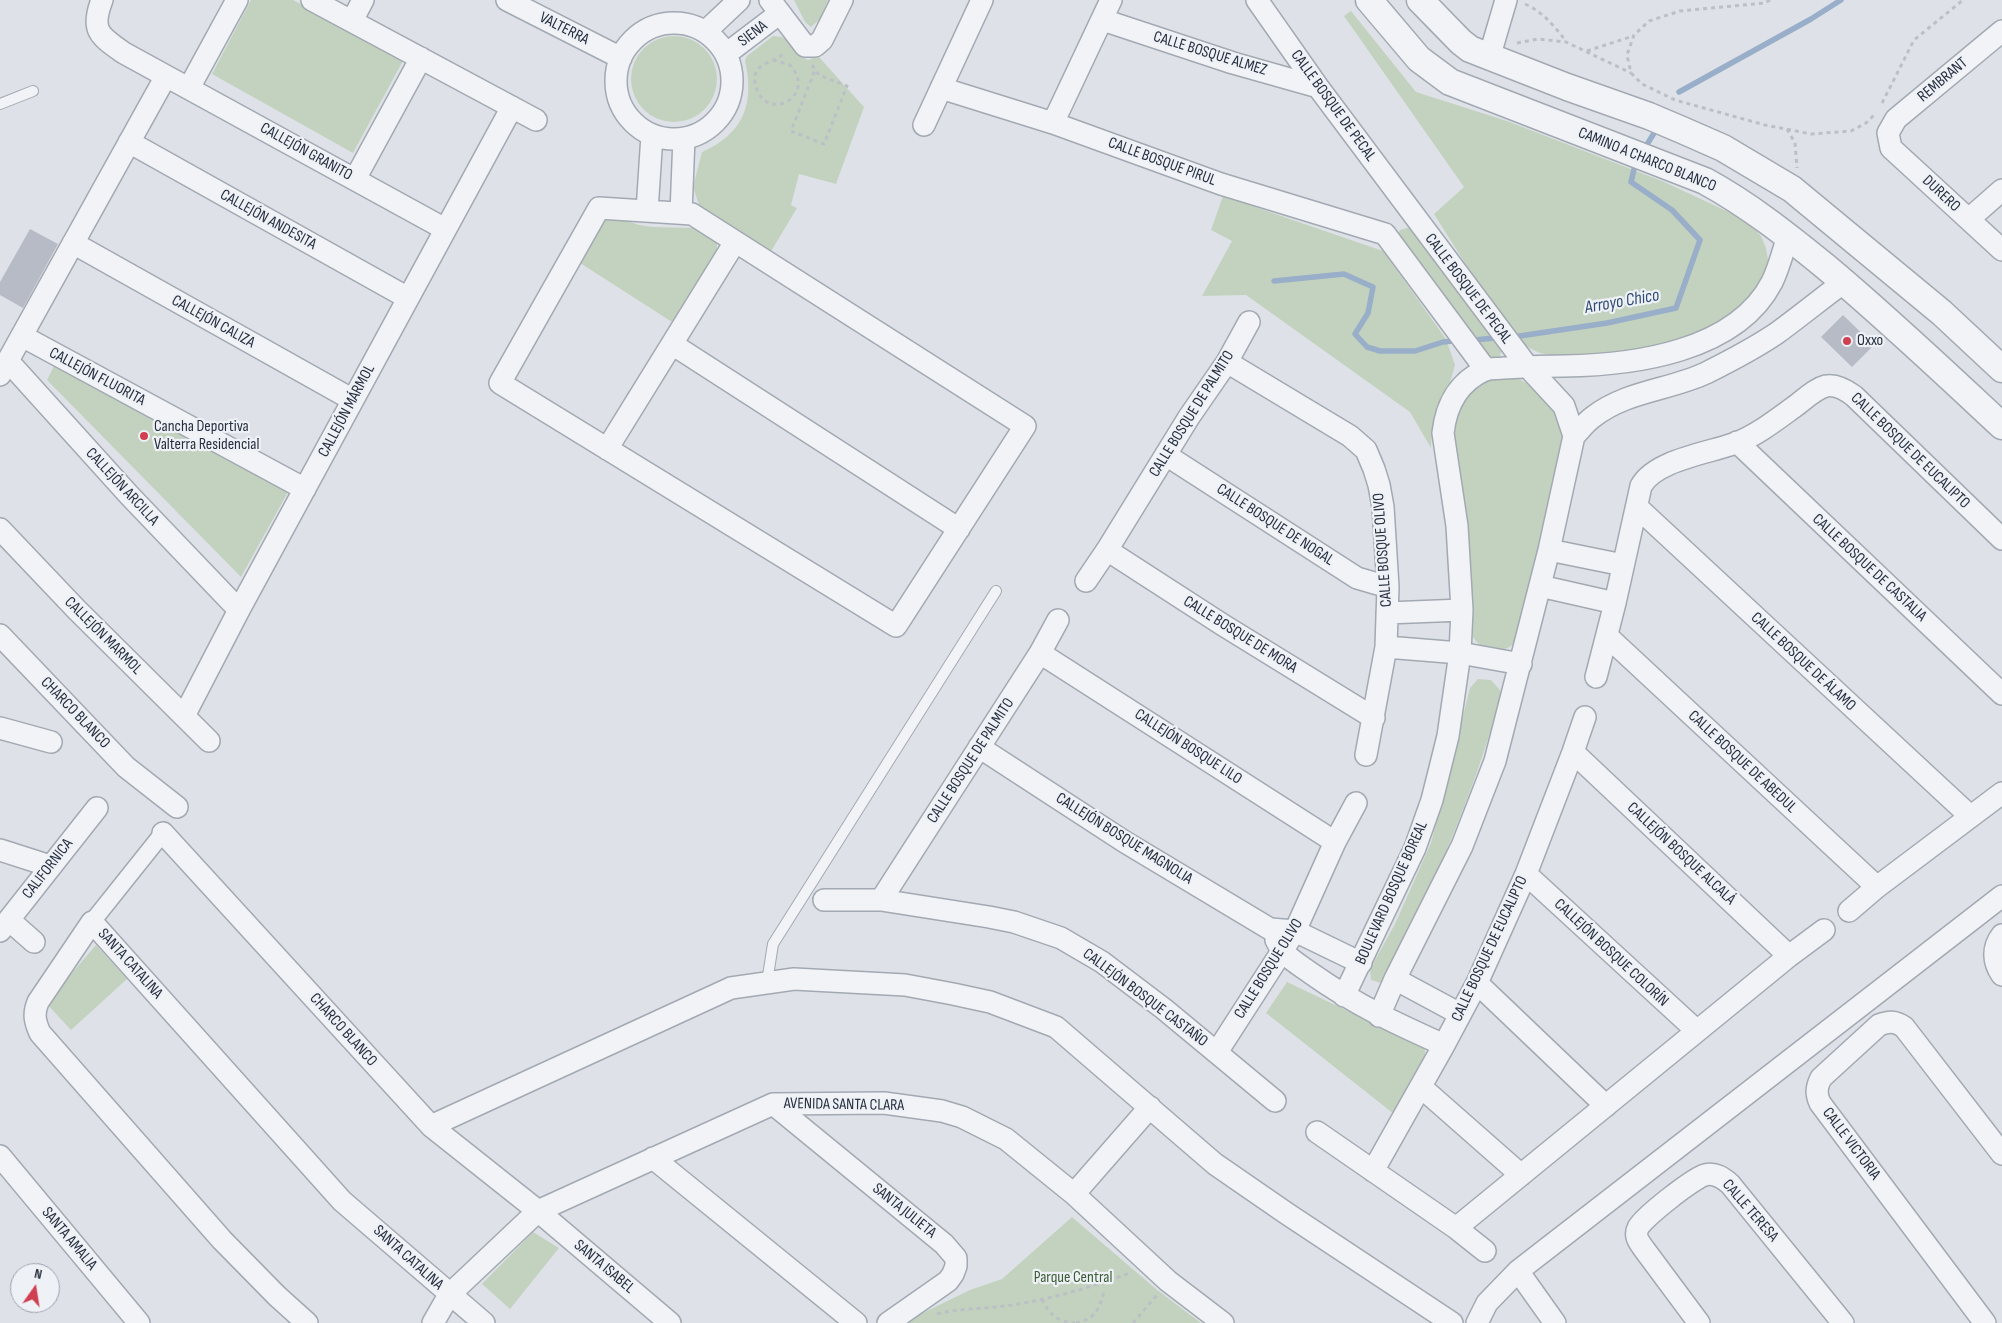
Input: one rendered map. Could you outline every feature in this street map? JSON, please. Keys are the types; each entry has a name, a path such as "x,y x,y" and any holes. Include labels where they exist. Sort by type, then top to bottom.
{"street":[{"path":"4,368 166,76 124,53 97,31 96,18 102,0"},
{"path":"189,88 237,0"},
{"path":"352,21 362,0"},
{"name":"VALTERRA","path":"507,0 621,58"},
{"name":"SIENA","path":"706,32 738,0"},
{"name":"SIENA","path":"726,54 775,6 797,38 805,46 815,46 822,40 842,0"},
{"path":"924,125 982,0"},
{"path":"1053,123 1111,0"},
{"name":"CALLE BOSQUE DE PECAL","path":"1257,0 1318,87 1527,366"},
{"name":"CAMINO A CHARCO BLANCO","path":"1368,0 1419,59 1450,82 1705,181 1735,197 1788,236 1844,282 2002,426"},
{"path":"1420,0 1470,49 1489,58 1649,116 1723,148 1792,189 1942,313 2002,370"},
{"path":"317,1 536,120"},
{"path":"1489,58 1514,2"},
{"name":"CALLE BOSQUE ALMEZ","path":"1102,20 1233,63 1318,87"},
{"path":"677,23 692,26 706,32 726,54 732,73 731,94 720,116 710,127 701,133 684,138 672,139 652,134 635,124 623,107 616,78 621,58 632,42 648,29 677,23"},
{"name":"REMBRANT","path":"1888,133 1896,119 2002,31"},
{"path":"355,179 421,58"},
{"name":"CALLEJÓN GRANITO","path":"166,76 445,229"},
{"name":"CALLE BOSQUE PIRUL","path":"941,88 1053,123 1221,184 1385,234"},
{"name":"CALLEJÓN MÁRMOL","path":"184,716 239,610 512,107"},
{"name":"DURERO","path":"1888,133 1891,148 2002,250"},
{"path":"647,211 652,134"},
{"path":"681,213 684,138"},
{"name":"CALLEJÓN ANDESITA","path":"129,142 408,298"},
{"path":"1705,181 1723,148"},
{"path":"1969,219 2002,190"},
{"path":"599,208 647,211 692,214 1025,426 896,626 500,383 599,208"},
{"path":"1385,234 1410,211"},
{"name":"CALLE BOSQUE DE PECAL","path":"1385,234 1486,370"},
{"path":"1486,370 1527,366 1602,366 1676,352 1714,337 1742,317 1762,297 1772,282 1788,236"},
{"path":"607,449 735,242"},
{"name":"CALLEJÓN CALIZA","path":"73,243 353,400"},
{"path":"1574,436 1592,418 1611,405 1624,399 1704,374 1736,357 1776,334 1844,282"},
{"path":"1915,345 1942,313"},
{"name":"CALLE BOSQUE DE PALMITO","path":"1086,581 1227,362 1249,322"},
{"name":"CALLEJÓN FLUORITA","path":"22,336 305,489"},
{"path":"672,344 959,529"},
{"name":"CALLE BOSQUE OLIVO","path":"1227,362 1350,436 1366,450 1374,468 1383,507 1388,587 1386,647 1366,755"},
{"path":"1378,1016 1462,846 1495,761 1549,550 1574,436 1564,406 1527,366"},
{"name":"CALLEJÓN ARCILLA","path":"4,368 239,610"},
{"name":"BOULEVARD BOSQUE BOREAL","path":"1344,996 1416,848 1432,800 1448,736 1460,654 1462,610 1457,526 1443,433 1444,418 1457,391 1486,370"},
{"name":"CALLE BOSQUE DE EUCALIPTO","path":"1596,677 1615,603 1641,486 1648,476 1653,472 1685,459 1737,442 1771,424 1825,386 1834,386 1846,390 1854,396 2002,539"},
{"name":"CALLE BOSQUE DE CASTALIA","path":"1737,442 2002,694"},
{"name":"CALLE BOSQUE DE NOGAL","path":"1166,455 1357,578 1388,587"},
{"name":"CALLE BOSQUE DE ÁLAMO","path":"1637,508 1970,816"},
{"name":"CALLEJÓN MARMOL","path":"0,528 77,610 209,741"},
{"name":"CALLE BOSQUE DE MORA","path":"1107,550 1223,626 1374,718"},
{"path":"1549,550 1623,565"},
{"path":"1540,586 1615,603"},
{"path":"1387,613 1462,610"},
{"name":"CALLE BOSQUE DE PALMITO","path":"881,900 1040,653 1058,620"},
{"name":"CHARCO BLANCO","path":"0,635 126,767 177,807"},
{"name":"CALLE BOSQUE DE ABEDUL","path":"1607,636 1877,887"},
{"path":"1386,647 1460,654 1521,664"},
{"name":"CALLEJÓN BOSQUE LILO","path":"1040,653 1335,842"},
{"name":"CALLE BOSQUE DE EUCALIPTO","path":"1373,1171 1477,983 1526,874 1585,717"},
{"path":"0,728 51,742"},
{"name":"CALLEJÓN BOSQUE MAGNOLIA","path":"979,747 1125,842 1270,929 1295,931"},
{"name":"CALLEJÓN BOSQUE ALCALÁ","path":"1573,752 1789,956"},
{"path":"1849,911 1877,887 2002,793"},
{"name":"CALLE BOSQUE OLIVO","path":"1217,1052 1295,931 1335,842 1356,803"},
{"name":"CALIFORNICA","path":"4,925 97,808"},
{"path":"92,922 163,833"},
{"name":"CHARCO BLANCO","path":"163,833 431,1126 538,1211"},
{"path":"0,850 50,866"},
{"name":"CALLEJÓN BOSQUE COLORÍN","path":"1526,874 1697,1031"},
{"path":"1477,1323 1487,1303 1518,1271 2002,896"},
{"name":"CALLEJÓN BOSQUE CASTAÑO","path":"824,900 881,900 1014,922 1060,938 1102,962 1164,1009 1275,1101"},
{"name":"SANTA CATALINA","path":"307,1323 276,1296 222,1240 40,1033 35,1018 38,1002 92,922 342,1200 449,1295"},
{"path":"4,925 34,942"},
{"path":"1270,929 1282,953 1344,996 1378,1016 1444,1045"},
{"path":"1456,1228 1789,956 1824,930"},
{"path":"1295,931 1361,963"},
{"path":"2002,936 1995,948 1994,958 2002,975"},
{"path":"431,1126 731,988 794,979 905,984 990,1002 1056,1027 1216,1164 1286,1214 1452,1323"},
{"path":"1395,979 1460,1014"},
{"path":"1477,983 1606,1106"},
{"name":"CALLE VICTORIA","path":"1985,1323 1820,1103 1816,1095 1817,1087 1821,1078 1879,1025 1892,1022 1898,1023 1904,1028 2002,1154"},
{"path":"1421,1087 1521,1175"},
{"name":"AVENIDA SANTA CLARA","path":"433,1323 449,1295 538,1211 772,1104 884,1103 942,1111 962,1117 1006,1139 1074,1194 1168,1281 1223,1323"},
{"name":"SANTA JULIETA","path":"772,1104 944,1244 956,1258 956,1266 948,1281 888,1323"},
{"path":"1074,1194 1150,1106"},
{"path":"1318,1132 1456,1228 1485,1251"},
{"name":"SANTA AMALIA","path":"0,1156 139,1323"},
{"path":"653,1158 856,1323"},
{"name":"CALLE TERESA","path":"1699,1323 1644,1249 1636,1234 1638,1227 1645,1218 1695,1180 1704,1175 1712,1174 1722,1177 1730,1184 1842,1323"},
{"name":"SANTA ISABEL","path":"538,1211 670,1323"},
{"path":"1518,1271 1555,1323"},
{"path":"449,1295 484,1323"}],"lane":[{"path":"0,104 32,91"},
{"path":"767,982 773,944 996,591"}],"path":[{"path":"1632,73 1627,55 1634,36 1649,21 1680,11 1765,3 1770,0"},
{"path":"1489,58 1514,44 1522,42 1538,39 1566,42 1632,73 1642,84 1675,100 1811,134 1851,131 1866,123 1880,108 1914,40 1963,0"},
{"path":"1514,2 1535,9 1552,23 1566,42"},
{"path":"1587,52 1634,36"},
{"path":"773,60 790,65 799,79 798,88 793,97 778,105 759,96 755,84 755,75 760,67 773,60 782,56 786,50"},
{"path":"810,62 819,75 847,86 824,144 790,131 815,70"},
{"path":"1786,129 1795,144 1798,164 1792,189"},
{"path":"930,1316 957,1310 1005,1306 1081,1290 1151,1265"},
{"path":"1133,1323 1168,1281"},
{"path":"1042,1299 1049,1313 1058,1319 1075,1323 1088,1320 1095,1315 1104,1292"}],"green space":[{"path":"251,0 293,0 404,59 353,153 212,74"},
{"path":"794,0 828,0 820,19 811,27 805,22"},
{"path":"1351,11 1416,92 1507,121 1662,181 1746,220 1761,236 1768,260 1767,272 1757,293 1717,325 1670,346 1628,354 1557,357 1540,353 1523,345 1509,333 1434,214 1464,187 1344,16"},
{"path":"674,36 690,39 698,43 710,55 714,63 717,79 714,95 710,103 698,115 690,119 674,122 658,119 650,115 638,103 634,95 631,79 634,63 638,55 650,43 658,39"},
{"path":"773,36 782,37 790,43 798,55 808,60 818,56 864,107 836,184 799,174 791,205 797,208 770,253 700,208 693,187 702,152 716,145 727,136 743,116 747,104 748,91 745,61 747,56"},
{"path":"1223,196 1383,251 1446,339 1455,365 1449,386 1437,408 1432,430 1431,448 1410,412 1246,295 1202,296 1232,241 1211,230"},
{"path":"616,217 639,225 692,228 717,243 717,256 672,322 577,261 603,218"},
{"path":"1410,227 1418,231 1501,351 1500,359 1493,363 1398,234 1400,230"},
{"name":"Cancha Deportiva Valterra Residencial","path":"55,364 288,492 241,577 47,380"},
{"path":"1508,377 1519,379 1548,395 1563,429 1561,451 1518,640 1507,648 1494,651 1483,647 1473,637 1450,429 1464,393 1492,378"},
{"path":"1478,679 1491,680 1500,690 1501,696 1478,770 1435,877 1386,981 1381,983 1371,980 1370,969 1395,924 1431,843 1470,688"},
{"path":"96,945 127,979 71,1030 46,1003"},
{"path":"1287,982 1421,1046 1425,1050 1425,1056 1394,1114 1266,1013"},
{"name":"Parque Central","path":"1072,1217 1156,1289 1201,1323 902,1323 970,1290 1002,1279"},
{"path":"533,1232 559,1248 510,1309 482,1284"}],"building":[{"path":"30,229 58,244 23,308 0,295 0,282"},
{"name":"Oxxo","path":"1843,315 1874,345 1852,367 1821,337"}],"waterway":[{"name":"Arroyo Chico","path":"1679,92 1811,19 1841,0"},
{"path":"1646,146 1656,130"},
{"name":"Arroyo Chico","path":"1513,337 1607,323 1676,308 1700,240 1672,210 1631,182 1635,165"},
{"path":"1274,281 1344,274 1373,287 1368,313 1355,334 1367,347 1380,351 1415,351 1443,342 1453,341"},
{"path":"1475,340 1494,338"}],"place":[{"name":"Oxxo","path":"1847,341"},
{"name":"Cancha Deportiva Valterra Residencial","path":"144,436"}]}
